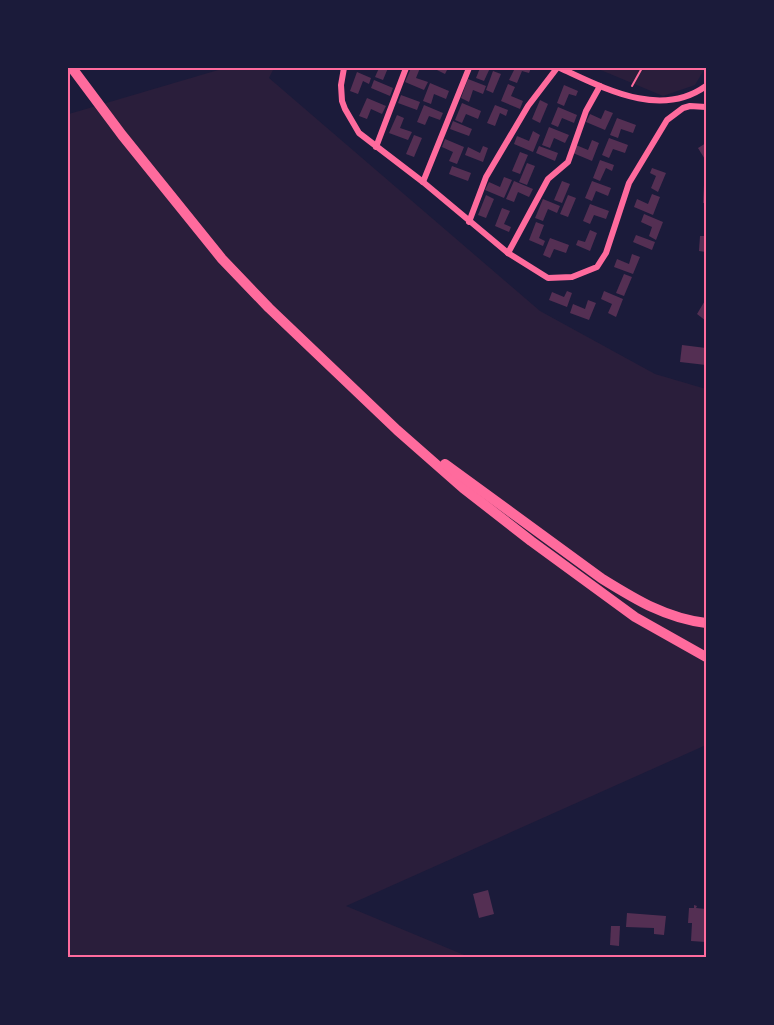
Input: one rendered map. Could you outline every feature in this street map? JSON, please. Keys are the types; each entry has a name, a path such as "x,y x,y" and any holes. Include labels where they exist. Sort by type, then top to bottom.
{"main road":[{"path":"72,68 122,135 222,259 269,308 397,430 471,495 531,541 635,617 706,665"},
{"path":"397,430 608,582 646,605 671,615 706,623"},
{"path":"635,617 706,657"}],"street":[{"path":"344,68 341,93 345,109 359,133 423,182 508,253 548,278 572,277 597,267 606,253 629,183 667,120 683,108 706,107"},
{"path":"376,147 406,68"},
{"path":"423,182 469,68"},
{"path":"470,222 486,177 528,106 558,68 626,96 653,100 670,100 687,96 706,86"},
{"path":"508,253 548,178 568,162 586,111 600,86"}],"path":[{"path":"626,96 642,68"}],"shaded area":[{"path":"225,68 274,68 269,78 540,311 655,374 706,389 706,745 346,906 469,957 68,957 68,113"},
{"path":"596,68 705,68 695,85 663,96"}],"building":[{"path":"379,68 388,68 383,80 375,77"},
{"path":"411,68 420,68 416,78 428,82 424,90 405,82"},
{"path":"448,68 445,74 437,70"},
{"path":"480,68 490,68 484,81 476,78"},
{"path":"515,68 531,68 529,73 522,71 517,83 509,80"},
{"path":"493,71 501,74 493,93 486,90"},
{"path":"357,72 371,78 369,84 363,81 358,94 350,91"},
{"path":"468,79 486,86 483,94 473,90 469,102 461,98"},
{"path":"374,80 393,88 390,96 371,88"},
{"path":"430,83 449,91 446,99 434,94 431,104 423,101"},
{"path":"508,84 515,87 511,96 523,101 520,109 501,101"},
{"path":"564,85 578,91 576,96 569,94 564,106 557,103"},
{"path":"401,95 420,102 417,110 398,103"},
{"path":"367,98 386,106 382,114 371,109 367,119 359,116"},
{"path":"540,100 548,104 540,123 532,119"},
{"path":"462,103 481,111 478,119 466,114 462,123 455,120"},
{"path":"424,105 443,113 440,120 429,116 425,125 417,122"},
{"path":"495,105 508,110 506,116 500,113 495,126 487,123"},
{"path":"558,107 577,115 574,123 562,118 558,127 551,124"},
{"path":"605,110 613,113 605,130 586,122 590,114 601,119"},
{"path":"397,115 404,118 400,128 412,132 408,140 389,133"},
{"path":"617,118 636,125 633,133 621,129 618,138 610,135"},
{"path":"453,121 472,129 469,136 450,129"},
{"path":"549,127 569,135 565,143 554,138 550,148 542,145"},
{"path":"533,131 540,135 533,152 514,144 517,136 529,141"},
{"path":"414,135 422,138 414,157 406,154"},
{"path":"609,138 628,145 625,153 613,149 609,158 602,155"},
{"path":"445,139 464,147 457,164 449,161 453,152 442,147"},
{"path":"592,140 599,143 592,161 573,153 576,145 588,150"},
{"path":"706,143 706,161 698,148"},
{"path":"483,146 488,148 483,162 465,155 468,147 480,153"},
{"path":"539,146 558,153 555,161 536,153"},
{"path":"520,152 528,155 520,174 512,171"},
{"path":"600,160 614,165 612,171 606,168 600,181 593,178"},
{"path":"527,163 535,166 527,185 519,182"},
{"path":"452,166 471,173 468,181 449,174"},
{"path":"652,168 666,173 658,192 651,188 656,176 650,173"},
{"path":"504,177 512,180 504,198 485,190 489,182 500,187"},
{"path":"514,181 533,189 529,197 518,192 514,202 506,199"},
{"path":"562,181 570,184 562,203 554,200"},
{"path":"592,181 611,188 608,196 596,191 592,201 585,198"},
{"path":"704,185 706,185 706,203 703,203"},
{"path":"652,194 660,197 653,215 634,207 637,199 648,204"},
{"path":"486,195 494,199 486,218 478,215"},
{"path":"568,195 576,198 568,217 560,214"},
{"path":"543,199 560,206 557,213 548,209 543,221 535,218"},
{"path":"590,204 609,211 606,219 594,215 590,224 583,221"},
{"path":"502,208 510,211 504,224 511,227 509,232 495,226"},
{"path":"644,214 663,222 656,240 649,236 652,227 641,222"},
{"path":"536,222 544,225 539,238 545,241 543,246 529,240"},
{"path":"590,230 597,233 590,251 576,245 578,240 585,242"},
{"path":"636,235 655,242 652,250 633,242"},
{"path":"700,236 706,236 706,252 699,251"},
{"path":"550,238 569,245 566,253 554,249 550,258 543,255"},
{"path":"632,254 640,257 633,274 614,267 617,259 629,264"},
{"path":"624,274 632,277 624,296 616,293"},
{"path":"567,291 572,293 567,307 549,300 552,292 564,297"},
{"path":"604,291 623,299 616,317 608,313 612,304 601,299"},
{"path":"706,299 706,321 697,314"},
{"path":"588,300 596,303 589,320 570,313 573,304 585,309"},
{"path":"682,345 706,348 706,365 680,362"},
{"path":"488,890 494,914 479,918 473,894"},
{"path":"694,905 697,906 696,908 706,909 706,942 691,941 692,923 688,923 689,908 694,908"},
{"path":"627,913 666,916 664,935 654,934 654,928 626,927"},
{"path":"611,926 620,926 619,946 610,945"}]}
